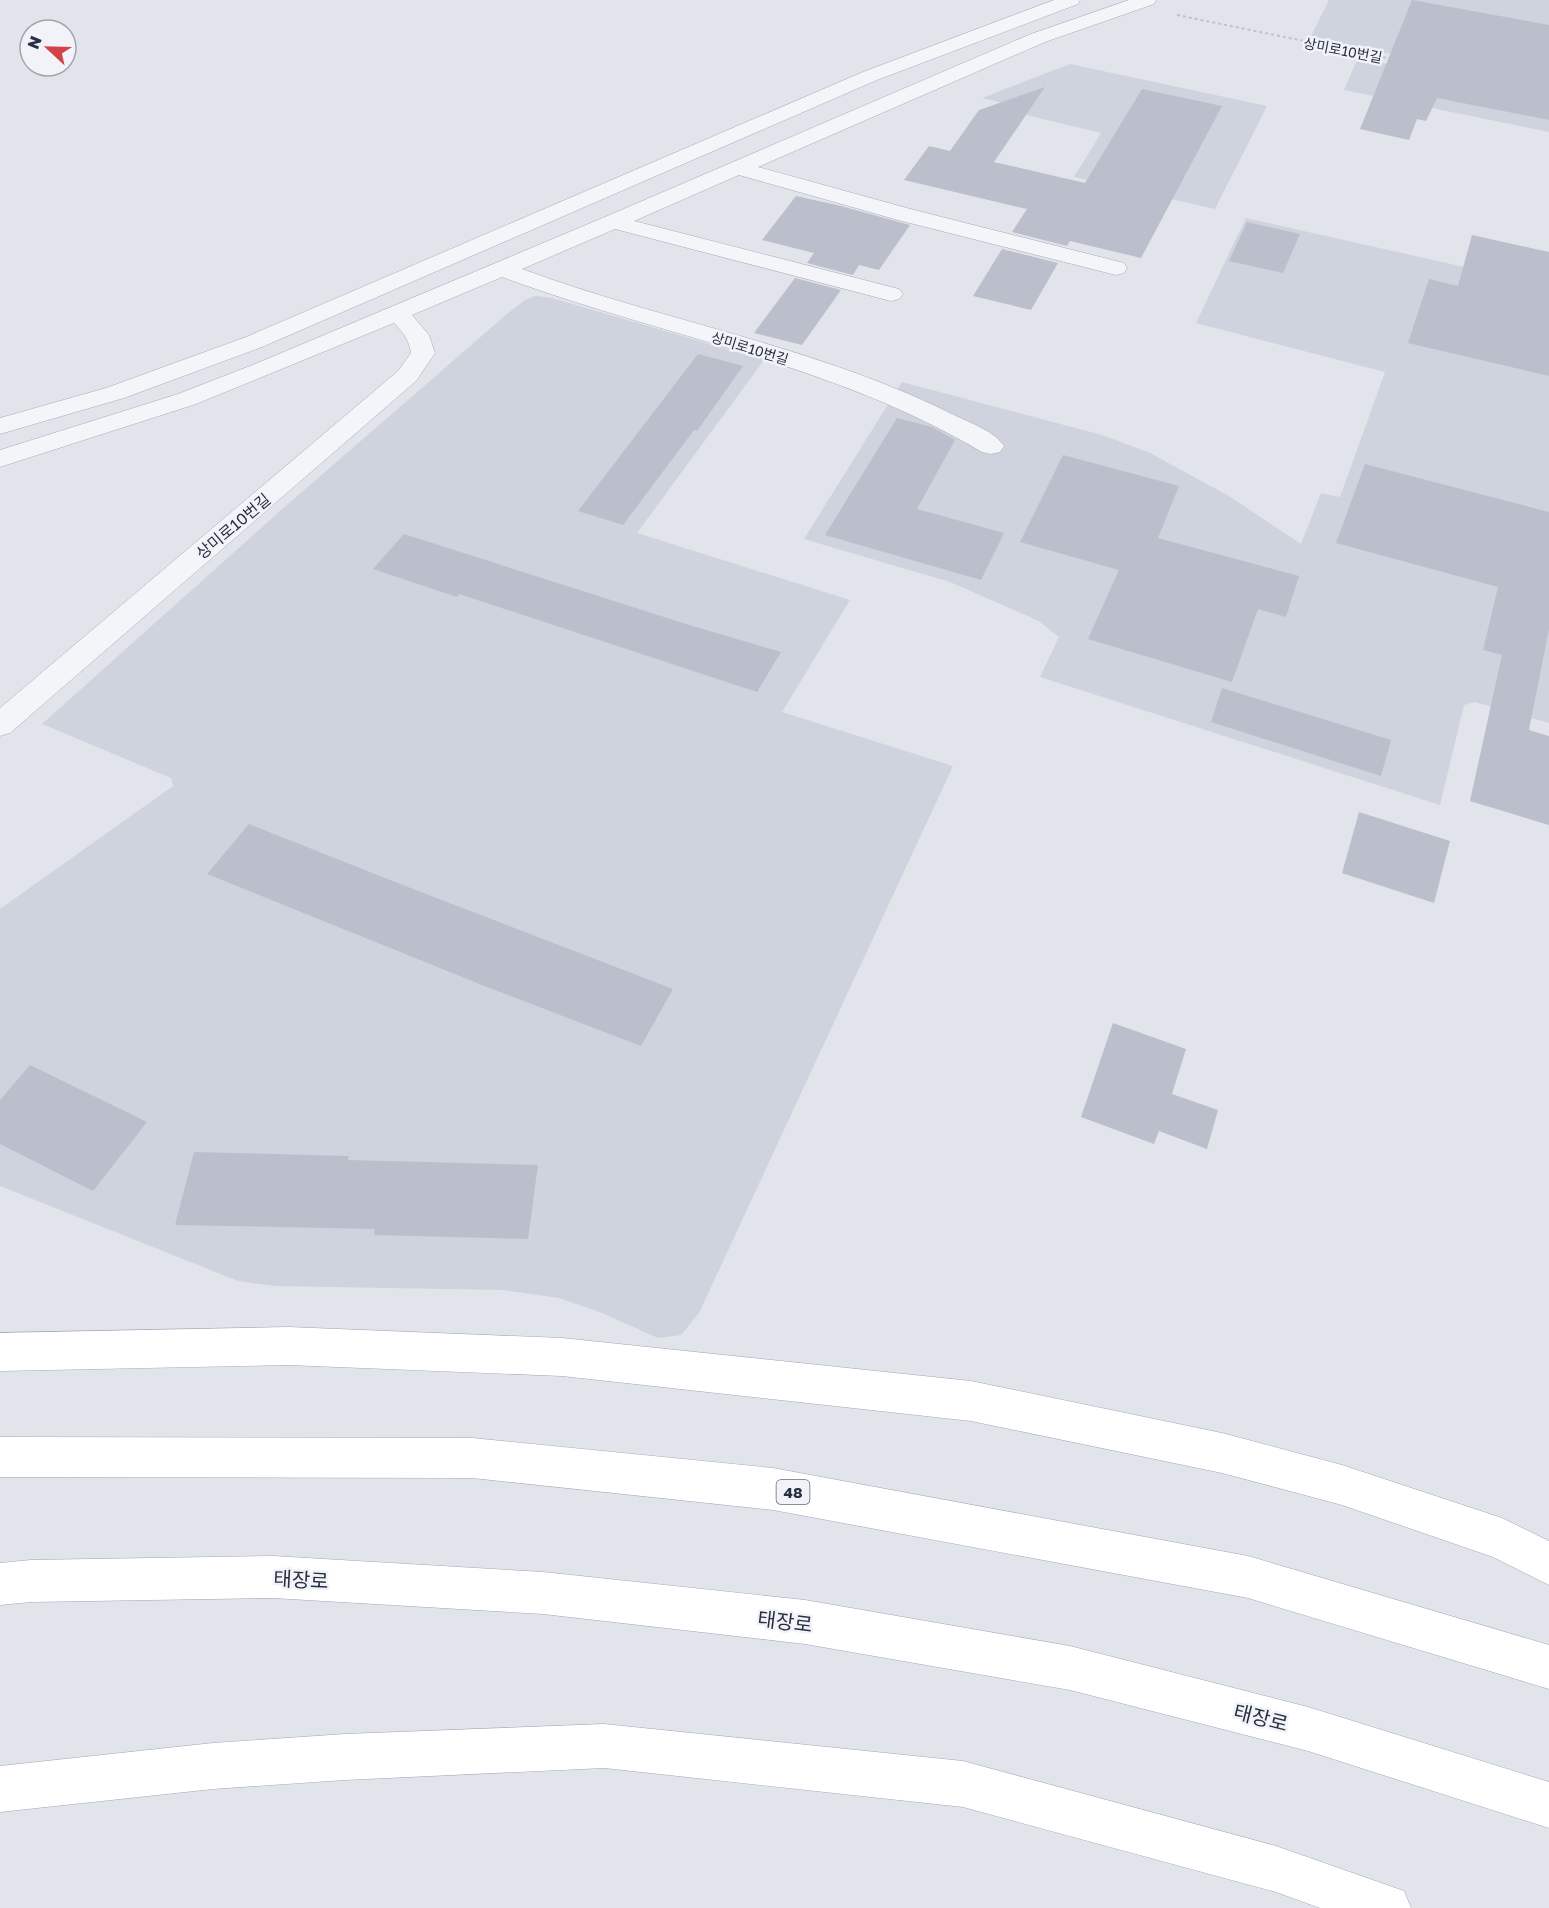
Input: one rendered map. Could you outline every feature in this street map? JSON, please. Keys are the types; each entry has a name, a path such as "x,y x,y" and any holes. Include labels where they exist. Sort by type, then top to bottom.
{"main road":[{"path":"0,1352 288,1346 562,1357 971,1401 1222,1453 1342,1485 1502,1539 1549,1564"},
{"name":"48","path":"9,1456 472,1458 773,1489 1005,1530 1248,1577 1549,1667"},
{"name":"태장로","path":"16,1582 273,1577 543,1593 805,1622 1070,1668 1308,1729 1549,1805"},
{"path":"0,1789 213,1766 345,1757 604,1746 963,1784 1276,1869 1387,1908"}],"street":[{"path":"0,426 114,393 244,346 870,76 1071,0"},
{"path":"0,459 187,399 502,269 1038,39 1143,1"},
{"path":"738,168 906,215 1116,268"},
{"path":"613,222 891,294"},
{"name":"상미로10번길","path":"502,269 545,285 890,394 957,424 991,446"},
{"name":"상미로10번길","path":"0,725 407,376 423,353 422,343 418,333 397,313"}],"path":[{"name":"상미로10번길","path":"1143,1 1207,22 1549,91"}],"shaded area":[{"path":"1329,0 1549,0 1549,85 1310,38"},
{"path":"1358,58 1549,97 1549,132 1344,90"},
{"path":"1070,64 1267,106 1215,209 1074,177 1101,133 1022,114 1004,103 982,98"},
{"path":"1246,218 1549,286 1549,723 1475,702 1464,705 1440,805 1040,677 1059,637 1039,621 950,582 804,539 902,382 1102,435 1150,453 1229,496 1301,544 1321,493 1340,497 1385,372 1196,323"},
{"path":"536,296 552,298 764,360 637,533 850,600 782,712 953,766 699,1313 681,1335 658,1338 600,1312 559,1298 503,1290 275,1286 238,1281 0,1186 0,909 173,786 171,778 42,724 280,511 507,314 525,300"}],"building":[{"path":"1412,0 1549,25 1549,120 1437,98 1426,121 1417,119 1409,140 1360,129"},
{"path":"1045,87 994,162 1085,183 1142,89 1222,106 1141,258 1070,241 1067,246 1012,232 1027,209 904,180 929,146 950,151 979,110"},
{"path":"796,196 910,225 879,270 859,265 853,275 807,263 814,253 762,240"},
{"path":"1247,222 1300,234 1283,273 1229,261"},
{"path":"1472,235 1549,252 1549,376 1408,343 1429,279 1458,286"},
{"path":"1002,249 1058,263 1031,310 973,296"},
{"path":"795,278 841,290 802,345 754,333"},
{"path":"698,354 743,366 697,431 694,430 623,525 578,511"},
{"path":"897,418 932,427 955,440 917,509 1004,533 981,580 825,535"},
{"path":"1063,455 1179,486 1158,538 1299,576 1286,617 1258,609 1232,682 1088,639 1119,570 1020,542"},
{"path":"1365,464 1549,512 1549,629 1529,730 1549,736 1549,825 1470,801 1502,655 1483,650 1498,587 1336,543"},
{"path":"404,534 781,652 757,692 459,594 457,597 373,569"},
{"path":"1222,688 1391,740 1381,776 1211,722"},
{"path":"1359,812 1450,841 1434,903 1342,873"},
{"path":"249,824 673,989 641,1046 482,985 207,874"},
{"path":"1113,1023 1186,1049 1172,1094 1218,1110 1207,1149 1159,1131 1154,1144 1081,1117"},
{"path":"30,1065 147,1122 93,1191 0,1144 0,1100"},
{"path":"194,1152 349,1156 348,1160 538,1165 528,1239 374,1235 375,1229 175,1225"}]}
